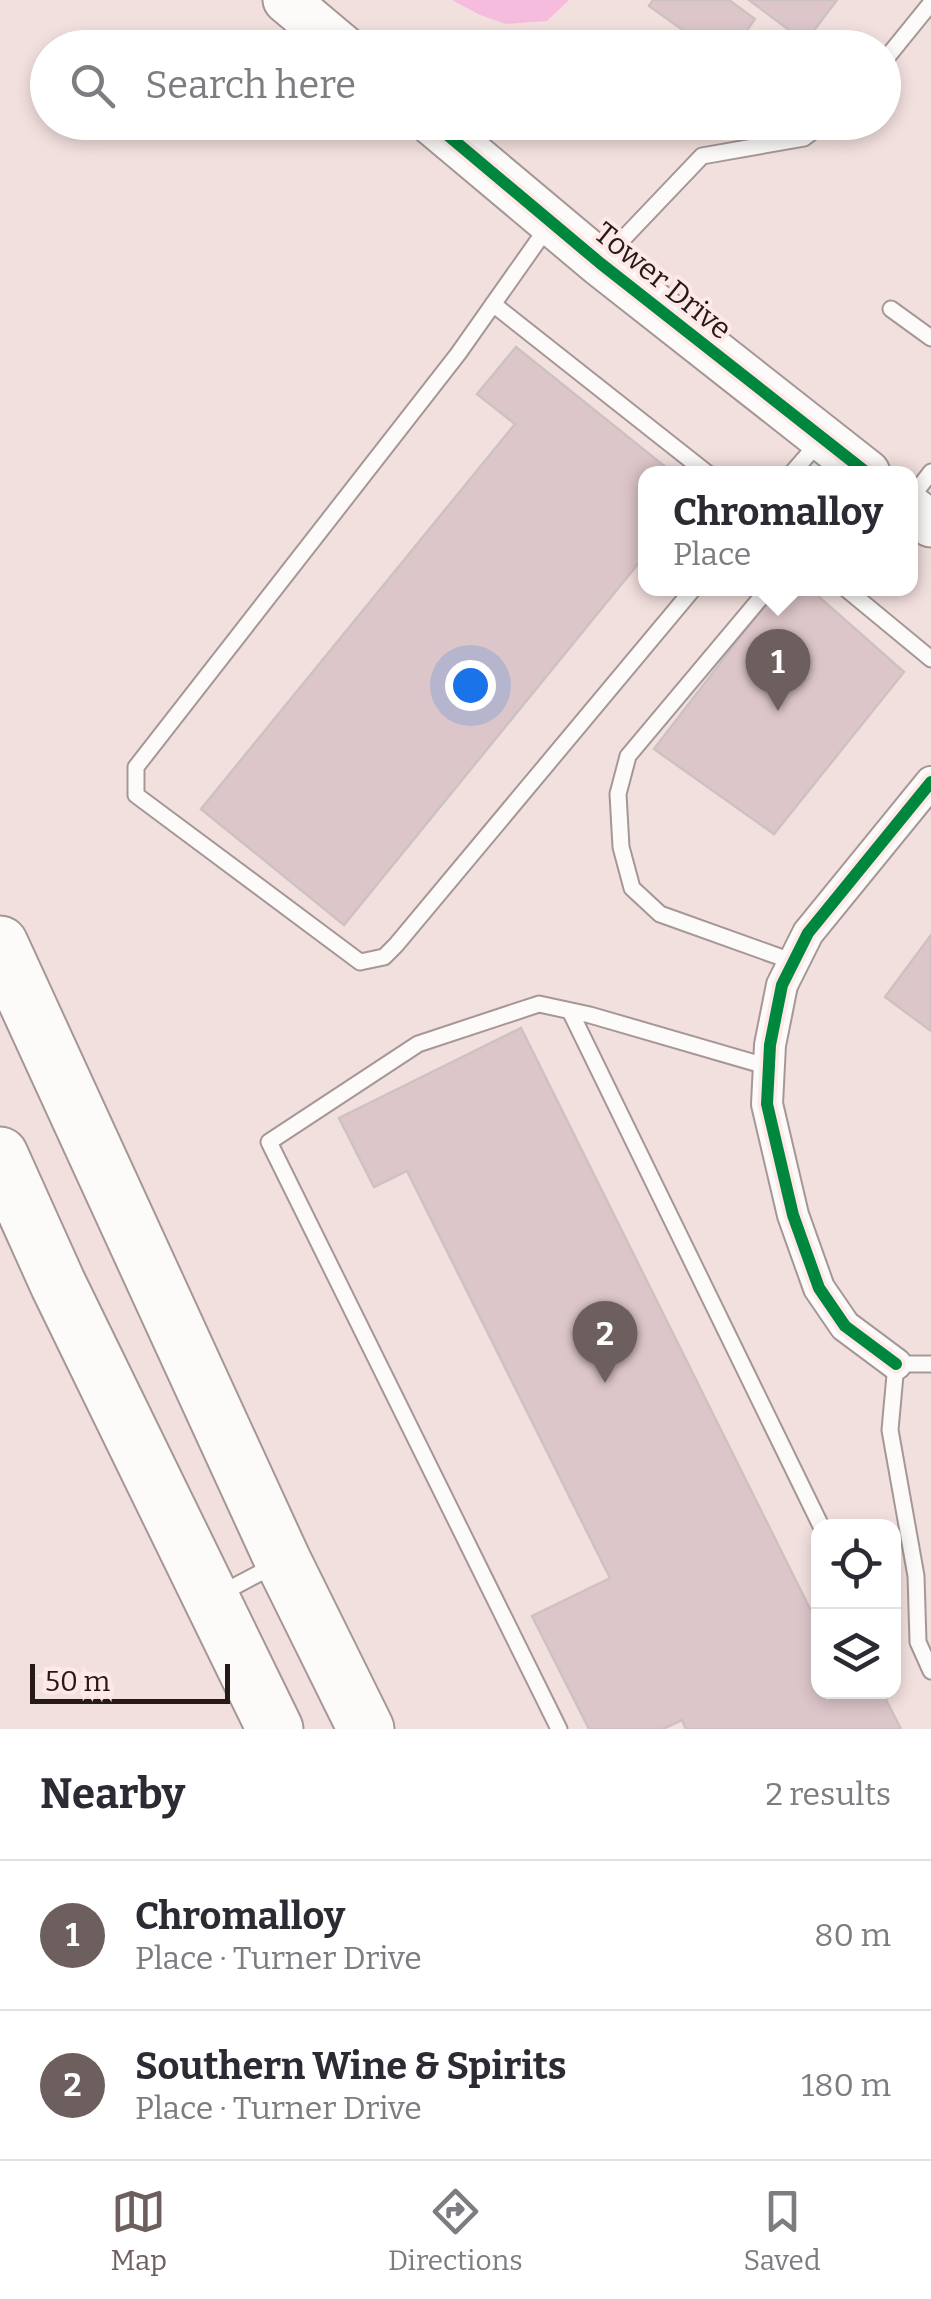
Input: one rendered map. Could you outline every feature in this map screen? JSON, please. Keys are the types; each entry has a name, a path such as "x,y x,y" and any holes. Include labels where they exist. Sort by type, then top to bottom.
{"highway":[{"path":"0,944 283,1561 366,1729"},
{"path":"0,1155 58,1284 275,1729"}],"street":[{"path":"286,0 321,30"},
{"name":"Tower Drive","path":"453,140 856,466"},
{"path":"896,1364 845,1326 819,1288 793,1214 767,1104 768,1067 782,984 808,933 931,782"}],"lane":[{"path":"901,39 931,3"},
{"path":"600,262 702,156 793,140"},
{"path":"551,222 458,354 136,767 136,795 360,962 384,957 687,596"},
{"path":"493,304 697,466"},
{"path":"892,309 931,338"},
{"path":"799,466 822,438"},
{"path":"762,596 628,756 618,794 621,846 632,888 660,914 794,962"},
{"path":"855,596 931,658"},
{"path":"559,1729 269,1142 418,1044 538,1004 768,1067"},
{"path":"570,1011 817,1519"},
{"path":"931,1364 896,1364 890,1430 916,1576 918,1642 931,1671"},
{"path":"901,1556 912,1552"},
{"path":"211,1598 283,1561"},
{"path":"916,1576 931,1593"}],"shaded area":[{"path":"452,0 569,0 547,21 506,24"}],"building":[{"path":"653,0 729,0 755,19 747,30 683,30 649,6"},
{"path":"749,0 837,0 814,30 789,30"},
{"path":"516,347 664,466 638,466 638,564 344,925 201,809 515,424 477,394"},
{"path":"772,596 818,596 904,672 774,834 654,749"},
{"path":"931,935 931,1031 885,997"},
{"path":"521,1028 811,1611 811,1699 886,1699 901,1729 686,1729 682,1720 663,1729 589,1729 532,1616 610,1578 407,1171 374,1187 339,1118"}],"cycle path":[{"path":"453,140 600,263 858,466"},
{"path":"896,1364 845,1326 819,1288 793,1215 767,1104 770,1045 782,985 808,933 931,782"}],"place":[{"name":"Chromalloy","path":"778,711"},
{"name":"Southern Wine & Spirits","path":"605,1383"}]}
